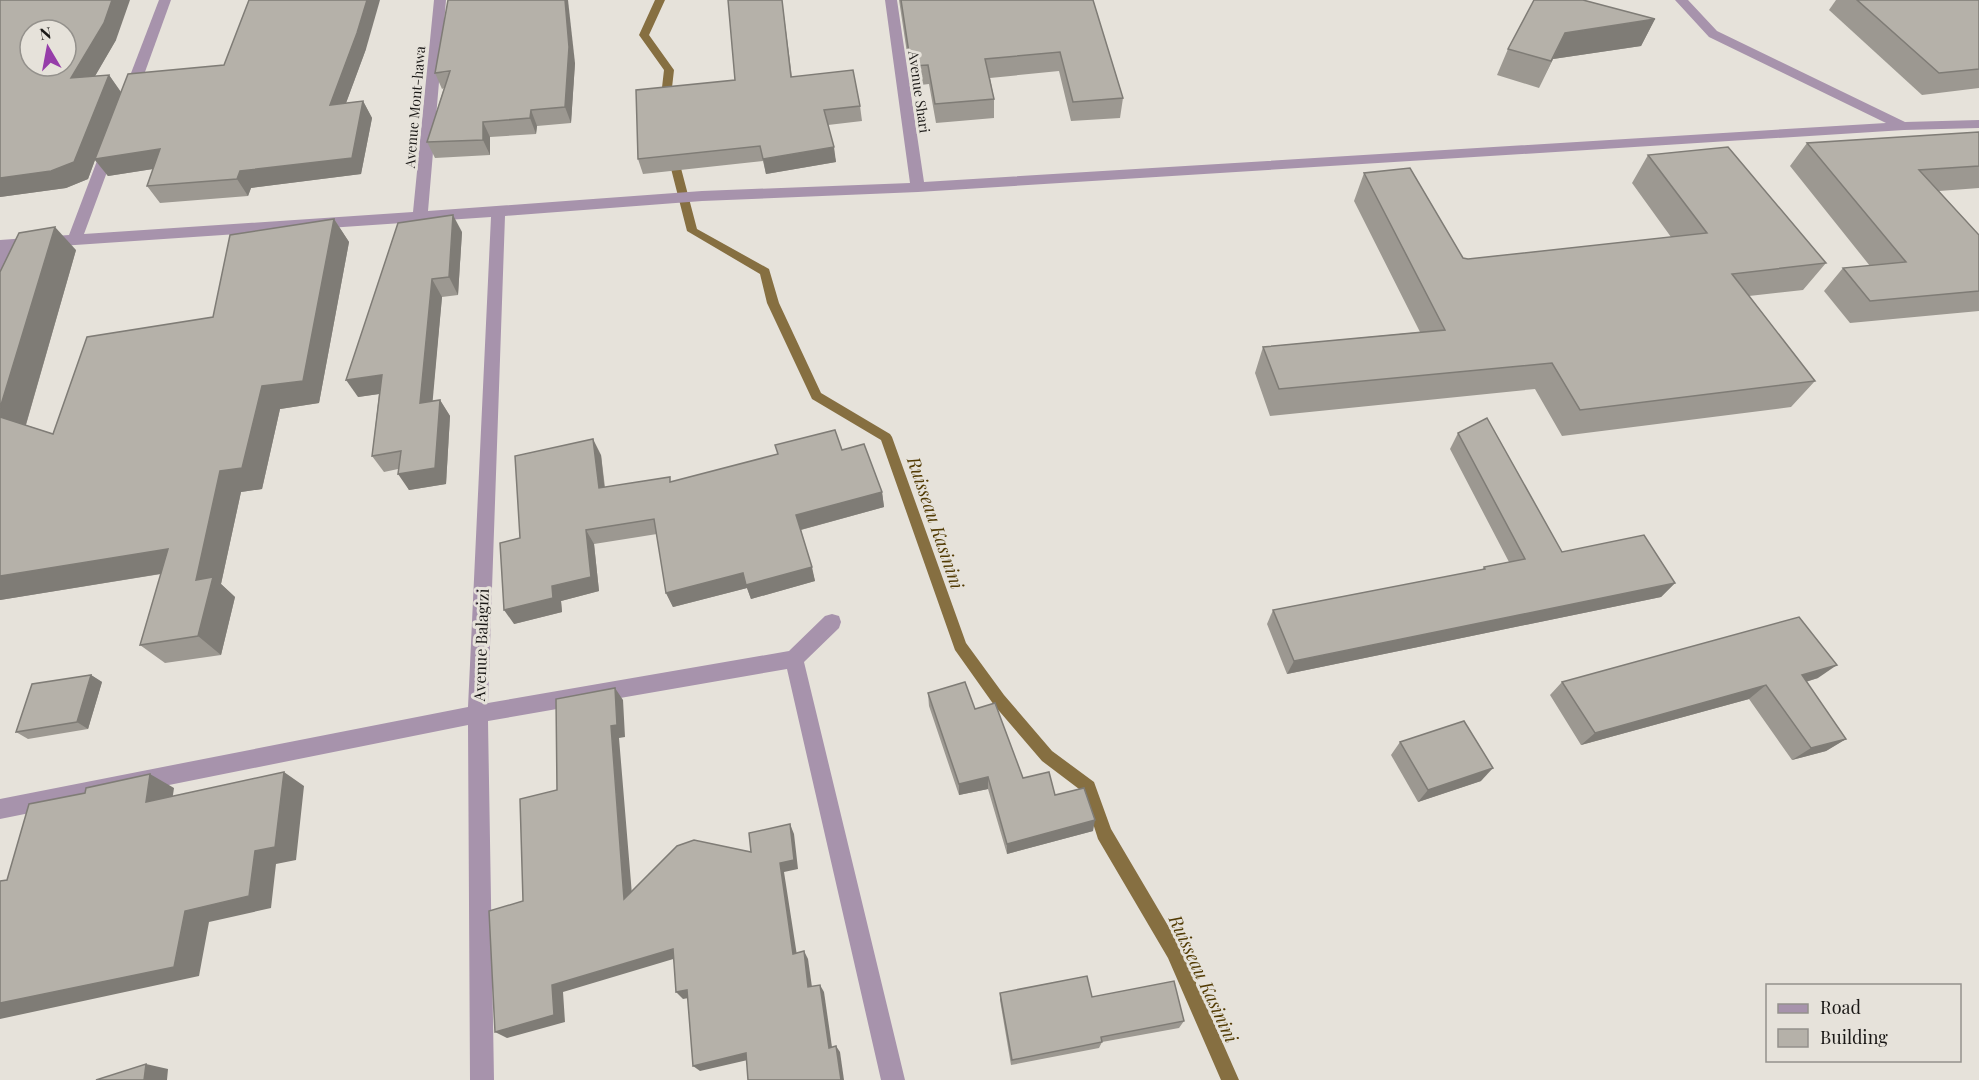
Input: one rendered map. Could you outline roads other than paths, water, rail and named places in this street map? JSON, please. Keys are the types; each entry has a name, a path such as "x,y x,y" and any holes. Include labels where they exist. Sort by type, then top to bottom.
{"street":[{"path":"124,108 165,0"},
{"name":"Avenue Mont-hawa","path":"420,216 440,0"},
{"name":"Avenue Shari","path":"891,0 918,187"},
{"path":"1681,0 1713,34 1904,126"},
{"path":"0,269 5,245 75,239 702,196 918,187 1904,126 1979,124"},
{"path":"75,239 116,130"},
{"name":"Avenue Balagizi","path":"482,1080 478,714 498,211"},
{"path":"0,809 478,714 794,659 831,622"},
{"path":"794,659 893,1080"}],"waterway":[{"name":"Ruisseau Kasinini","path":"660,0 644,35 669,70 665,105"},
{"name":"Ruisseau Kasinini","path":"672,153 692,231 765,272 773,303 816,396 886,437 960,646 999,700 1047,756 1089,787 1104,833 1174,952 1230,1080"}]}
